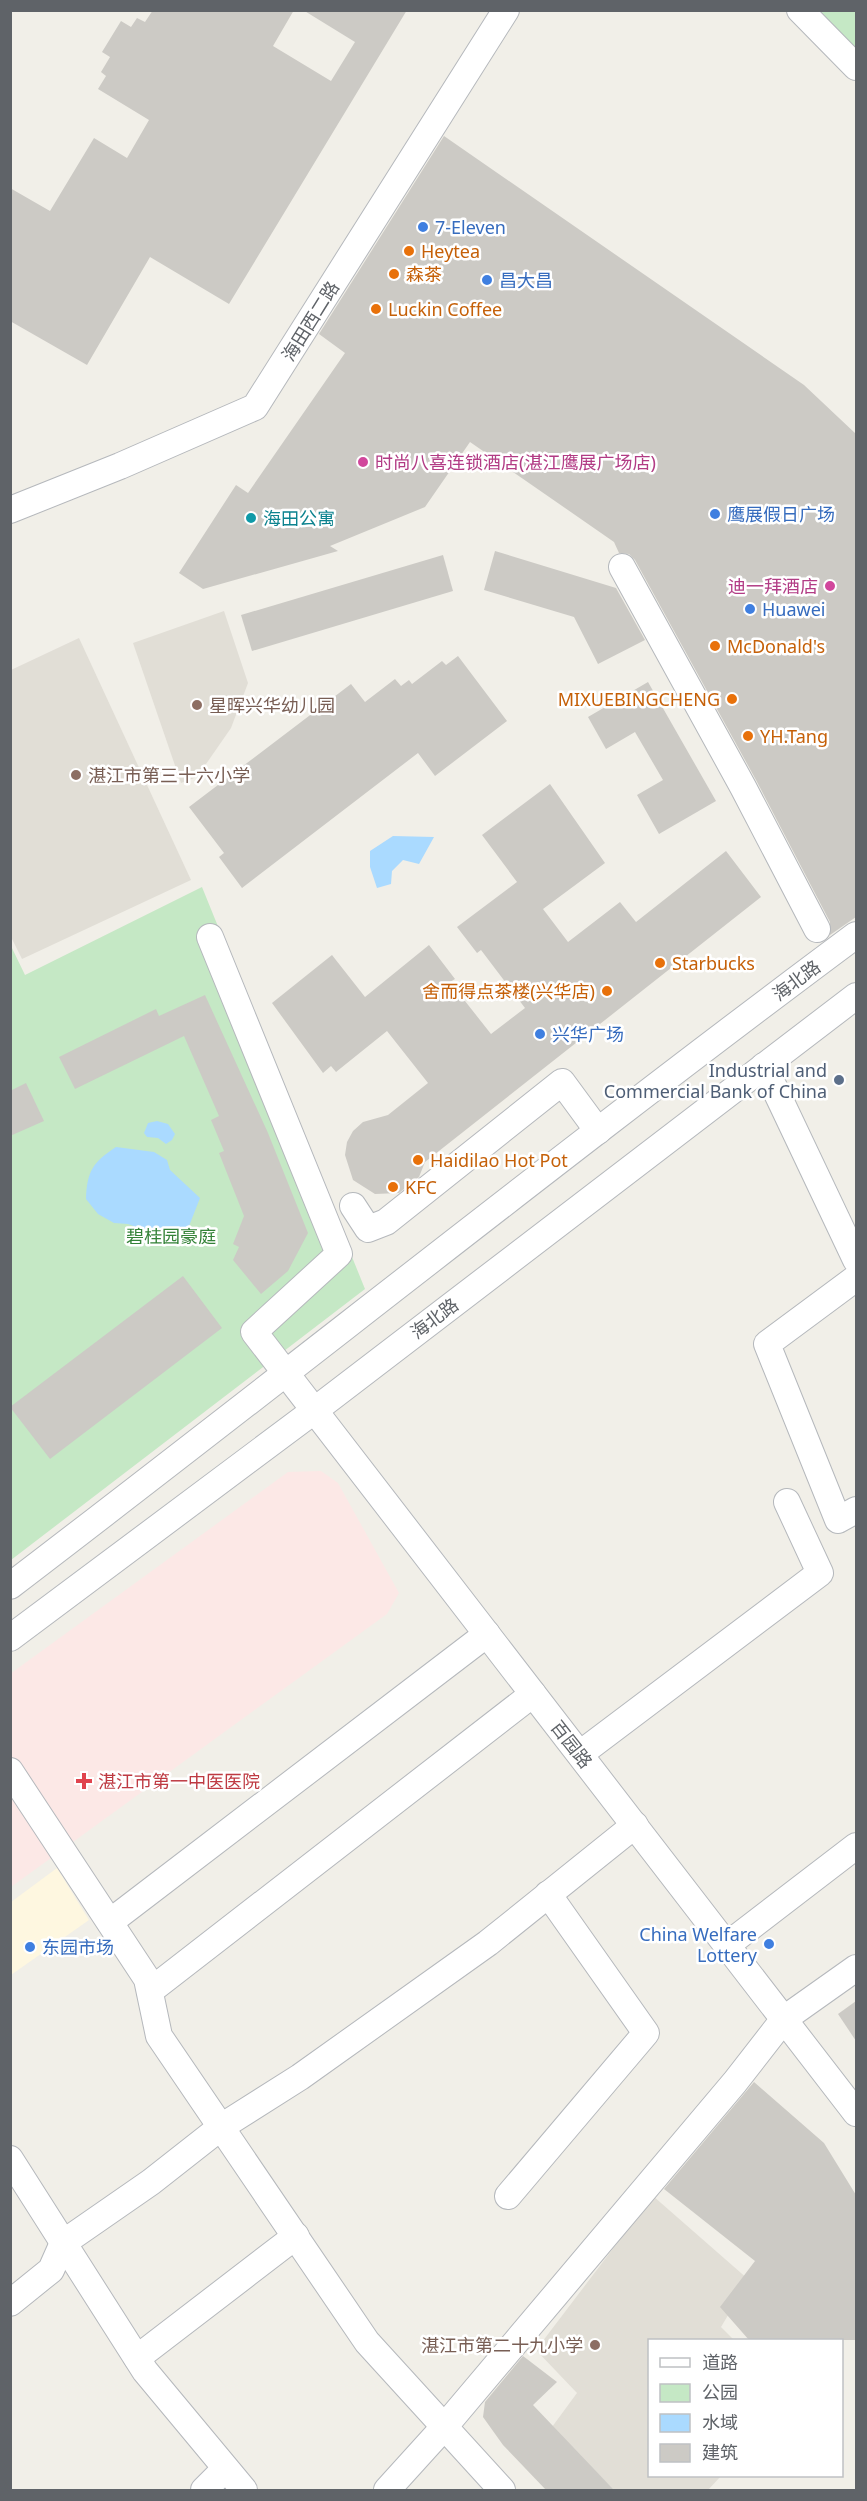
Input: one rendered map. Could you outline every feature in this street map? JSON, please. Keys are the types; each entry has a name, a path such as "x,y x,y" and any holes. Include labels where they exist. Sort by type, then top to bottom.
{"street":[{"name":"海田西二路","path":"10,510 120,466 255,407 506,10"},
{"path":"803,11 856,67"},
{"path":"622,567 743,787 831,954"},
{"path":"776,890 817,929"},
{"name":"海北路","path":"10,1586 286,1375 598,1131 856,935"},
{"name":"百园路","path":"210,937 339,1254 254,1332 856,2113"},
{"name":"海北路","path":"10,1638 315,1410 856,996"},
{"path":"764,1066 856,1260"},
{"path":"353,1206 368,1228 386,1222 562,1082 598,1131"},
{"path":"856,1278 767,1344 838,1520 856,1510"},
{"path":"580,1754 820,1573 788,1502"},
{"path":"110,1923 487,1634"},
{"path":"150,1991 533,1694"},
{"path":"10,1771 147,1979 159,2036 368,2342 502,2490"},
{"path":"10,2303 51,2270 63,2243 150,2182 221,2127 309,2071 488,1943 634,1826"},
{"path":"727,1945 856,1846"},
{"path":"508,2196 646,2033 548,1894"},
{"path":"387,2490 445,2426 735,2082 784,2019 856,1968"},
{"path":"10,2159 137,2358 244,2490"},
{"path":"137,2358 296,2236"},
{"path":"204,2490 225,2469"}],"shaded area":[{"name":"星晖兴华幼儿园","path":"224,611 248,683 231,728 197,777 181,783 133,643"},
{"name":"湛江市第三十六小学","path":"79,638 191,880 22,959 10,935 11,670"},
{"name":"湛江市第一中医医院","path":"321,1471 338,1483 399,1593 387,1614 11,1887 10,1674 288,1472"},
{"name":"东园市场","path":"57,1868 89,1920 11,1975 11,1902"},
{"name":"湛江市第二十九小学","path":"653,2196 749,2280 721,2327 733,2339 648,2339 648,2477 720,2477 708,2490 614,2490 552,2427 577,2393 536,2350"}],"green space":[{"path":"805,11 856,11 856,60"},
{"name":"碧桂园豪庭","path":"202,887 365,1289 11,1560 11,946 25,975"}],"water":[{"path":"393,836 434,837 419,864 403,860 392,871 391,884 377,888 370,867 370,851"},
{"path":"157,1121 168,1124 175,1134 166,1144 158,1138 147,1137 144,1133 148,1123"},
{"path":"116,1147 154,1152 167,1160 170,1170 200,1198 182,1244 128,1224 114,1223 98,1214 86,1199 88,1181 93,1168"}],"building":[{"path":"153,10 294,10 273,46 331,81 355,42 303,10 407,10 229,304 150,257 87,365 10,321 10,188 50,211 94,138 127,158 149,120 98,89 106,76 101,72 110,57 102,52 121,21 131,27 137,18 145,22"},
{"name":"鹰展假日广场","path":"444,136 804,385 856,434 856,917 830,935 830,922 756,780 635,560 629,554 619,553 614,542 470,442 425,507 330,546 338,551 203,589 179,573 236,485 248,493 345,353 319,334"},
{"path":"495,551 616,588 645,640 598,664 574,617 484,590"},
{"path":"443,555 453,591 252,651 241,615"},
{"path":"458,656 507,721 435,776 418,753 242,888 219,857 224,853 189,807 351,684 365,702 395,679 401,686 409,680 412,684 442,661 446,665"},
{"path":"648,682 716,801 659,834 637,795 663,780 635,732 606,749 588,717"},
{"path":"550,784 605,863 543,909 568,942 620,902 636,922 726,851 761,897 425,1162 419,1177 399,1193 375,1194 353,1180 345,1155 347,1142 353,1131 363,1122 388,1115 428,1083 387,1031 336,1072 331,1066 323,1073 272,1003 332,955 365,997 429,945 455,979 450,982 491,1034 525,1008 481,950 477,953 457,927 517,882 482,835"},
{"path":"205,995 268,1133 308,1233 288,1271 261,1294 233,1260 239,1247 233,1244 244,1216 219,1153 224,1151 211,1120 219,1116 184,1036 75,1089 59,1057 156,1009 159,1016"},
{"path":"26,1083 44,1121 10,1136 10,1091"},
{"path":"183,1276 222,1328 50,1459 10,1407"},
{"path":"856,2001 856,2041 838,2014"},
{"path":"754,2082 824,2143 856,2195 856,2340 748,2339 720,2307 755,2261 664,2189"},
{"path":"523,2356 557,2382 533,2405 614,2490 546,2490 503,2445 483,2417 485,2402"}],"place":[{"name":"7-Eleven","path":"423,227"},
{"name":"Heytea","path":"409,251"},
{"name":"森茶","path":"394,274"},
{"name":"昌大昌","path":"487,280"},
{"name":"Luckin Coffee","path":"376,309"},
{"name":"时尚八喜连锁酒店(湛江鹰展广场店)","path":"363,462"},
{"name":"鹰展假日广场","path":"715,514"},
{"name":"海田公寓","path":"251,518"},
{"name":"迪一拜酒店","path":"830,586"},
{"name":"Huawei","path":"750,609"},
{"name":"McDonald's","path":"715,646"},
{"name":"MIXUEBINGCHENG","path":"732,699"},
{"name":"星晖兴华幼儿园","path":"197,705"},
{"name":"YH.Tang","path":"748,736"},
{"name":"湛江市第三十六小学","path":"76,775"},
{"name":"Starbucks","path":"660,963"},
{"name":"舍而得点茶楼(兴华店)","path":"607,991"},
{"name":"兴华广场","path":"540,1034"},
{"name":"Industrial and Commercial Bank of China","path":"839,1080"},
{"name":"Haidilao Hot Pot","path":"418,1160"},
{"name":"KFC","path":"393,1187"},
{"name":"湛江市第一中医医院","path":"84,1781"},
{"name":"China Welfare Lottery","path":"769,1944"},
{"name":"东园市场","path":"30,1947"},
{"name":"湛江市第二十九小学","path":"595,2345"}]}
